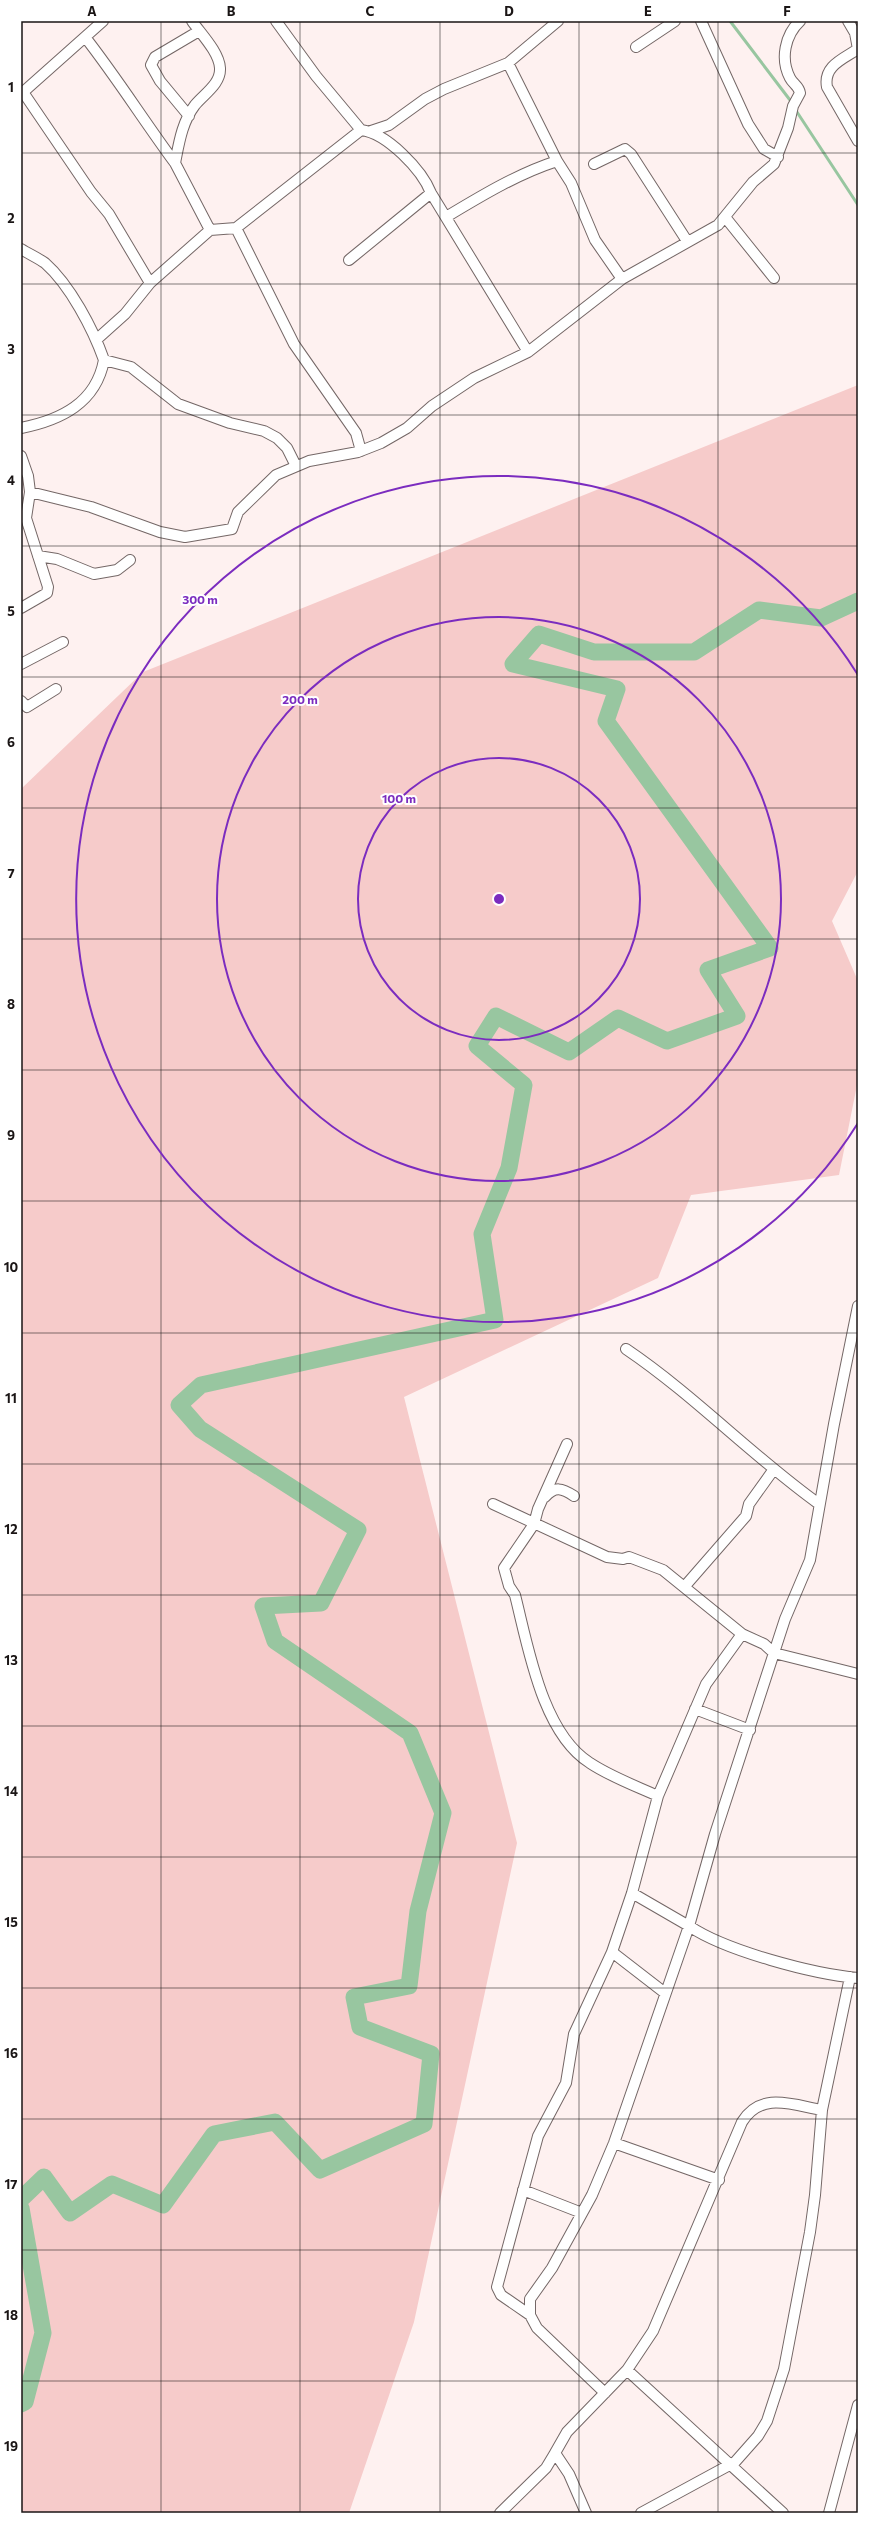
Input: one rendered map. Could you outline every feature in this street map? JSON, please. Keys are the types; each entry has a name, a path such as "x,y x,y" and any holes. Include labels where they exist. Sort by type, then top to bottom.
{"street":[{"path":"103,21 22,93 91,192 109,214 150,283"},
{"path":"175,163 183,129 189,116 217,82 220,73 220,66 216,55 192,21"},
{"path":"276,21 316,76 366,131 389,142 425,178 431,193 528,352"},
{"path":"96,340 125,314 150,283 210,230 236,228 366,131 389,125 425,99 444,89 508,63 558,21"},
{"path":"636,47 675,21"},
{"path":"702,21 748,124 764,149 778,157"},
{"path":"30,492 91,507 160,532 185,537 232,529 238,512 276,475 309,461 361,451 381,443 406,428 432,406 474,378 528,352 622,279 718,225 753,182 774,164 778,157 791,113 800,93 789,76 784,56 789,32 800,21"},
{"path":"848,21 855,33 858,49 836,63 829,70 825,79 827,87 858,141"},
{"path":"189,116 160,81 151,65 156,57 198,31"},
{"path":"86,36 118,80 147,126 175,163 210,230"},
{"path":"508,63 557,162 571,184 596,240 622,279"},
{"path":"594,164 625,150 631,154 687,242"},
{"path":"446,217 484,194 535,168 557,162"},
{"path":"349,260 431,193"},
{"path":"725,217 774,278"},
{"path":"236,228 294,344 356,433 361,451"},
{"path":"21,249 44,263 64,284 96,340 104,360 94,389 82,402 61,415 21,428"},
{"path":"104,360 130,367 178,404 230,423 264,431 277,438 287,448 296,466"},
{"path":"21,456 28,476 30,492 26,518 48,587 47,593 21,608"},
{"path":"38,556 57,559 94,574 117,570 130,560"},
{"path":"21,664 63,642"},
{"path":"21,701 28,707 56,689"},
{"path":"530,2315 530,2299 552,2268 582,2213 614,2143 664,1993 689,1926 715,1834 774,1653 792,1601 810,1560 819,1504 854,1347 858,1306"},
{"path":"626,1349 654,1368 774,1469 819,1504"},
{"path":"567,1444 545,1497 538,1509 534,1524 504,1568 509,1586 515,1595 543,1700 564,1737 589,1763 658,1796"},
{"path":"685,1586 746,1516 749,1504 774,1469"},
{"path":"545,1497 552,1490 561,1488 574,1496"},
{"path":"493,1504 606,1557 623,1559 629,1557 663,1570 685,1586 742,1634 764,1644 774,1653 858,1674"},
{"path":"604,2393 538,2328 530,2315 501,2295 497,2288 522,2190 538,2136 566,2083 574,2034 612,1952 632,1894 658,1796 706,1684 742,1634"},
{"path":"695,1709 750,1730"},
{"path":"632,1894 708,1937 779,1961 854,1977 822,2110 816,2195 784,2369 762,2429 743,2455 730,2465 641,2513"},
{"path":"612,1952 664,1993"},
{"path":"500,2513 546,2468 567,2432 627,2370 660,2318 742,2122 761,2104 778,2102 822,2110"},
{"path":"614,2143 719,2180"},
{"path":"522,2190 582,2213"},
{"path":"627,2370 783,2513"},
{"path":"829,2513 854,2430 858,2405"},
{"path":"555,2454 568,2474 586,2513"}],"shaded area":[{"path":"858,385 858,871 832,921 858,981 858,1080 839,1175 691,1195 658,1278 404,1397 517,1843 414,2322 349,2513 21,2513 21,789 143,672"}],"waterway":[{"path":"730,21 793,104"},
{"path":"795,109 858,205"},
{"path":"21,2199 44,2177 70,2213 112,2184 163,2205 214,2134 275,2122 320,2170 424,2124 431,2054 360,2027 354,1997 409,1986 418,1911 443,1813 410,1733 275,1641 263,1606 321,1603 358,1530 200,1429 179,1405 201,1385 495,1320 482,1234 509,1168 524,1085 477,1046 496,1016 569,1052 618,1018 667,1041 737,1016 708,970 770,948 606,721 617,689 513,664 539,634 594,652 694,652 759,610 821,618 858,601"},
{"path":"21,2208 43,2333 25,2402 21,2404"}]}
